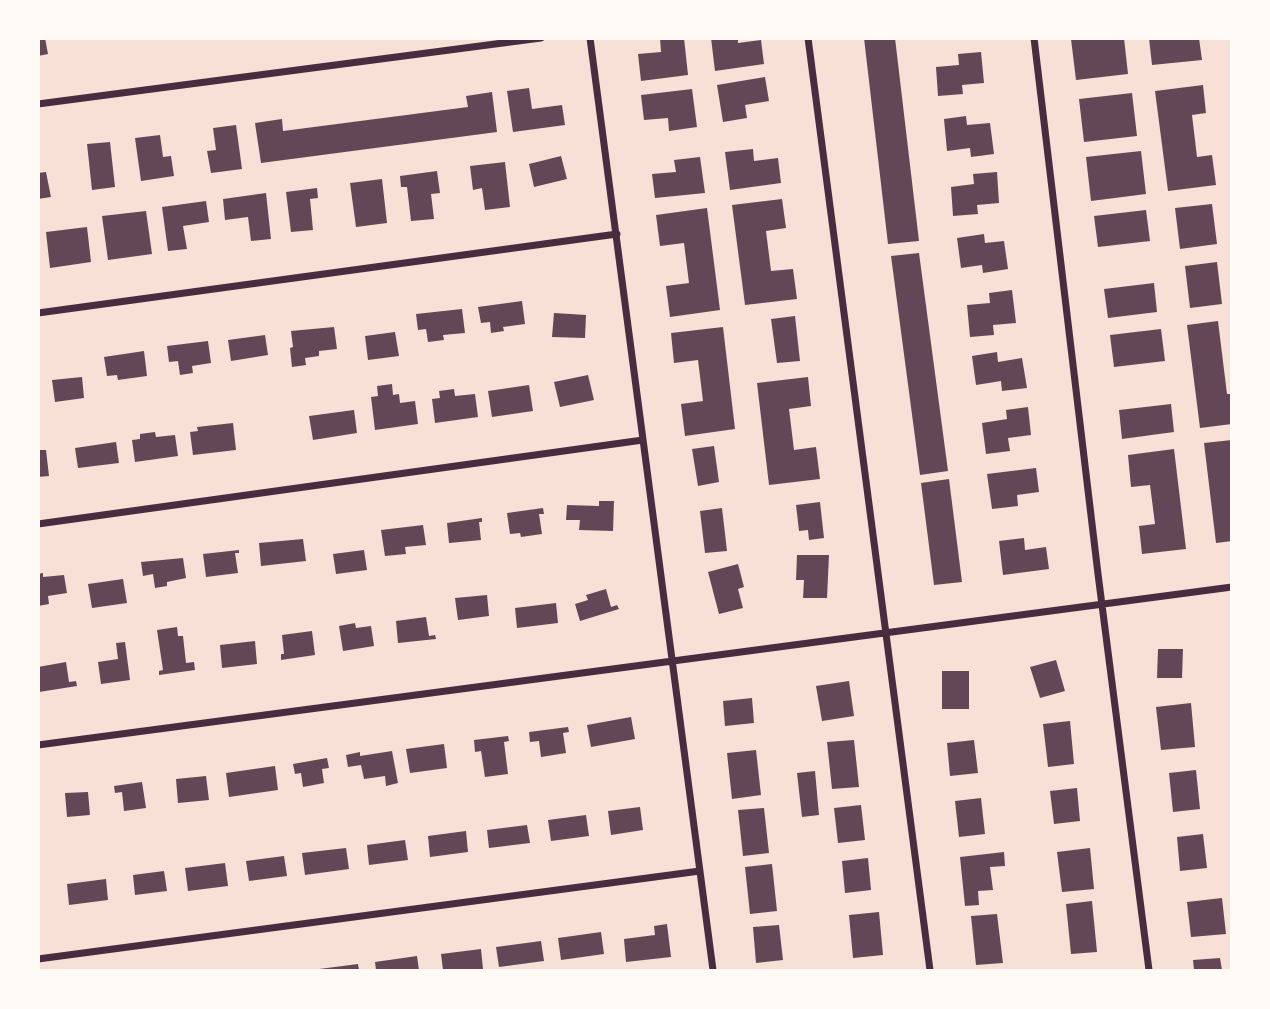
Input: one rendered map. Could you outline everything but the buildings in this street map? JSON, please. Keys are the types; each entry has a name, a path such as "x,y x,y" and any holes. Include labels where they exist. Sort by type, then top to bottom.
{"street":[{"path":"38,104 541,38"},
{"path":"590,38 713,971"},
{"path":"808,38 930,971"},
{"path":"1034,38 1149,971"},
{"path":"38,313 617,234"},
{"path":"38,524 643,440"},
{"path":"38,745 1231,587"},
{"path":"38,959 700,871"}]}
